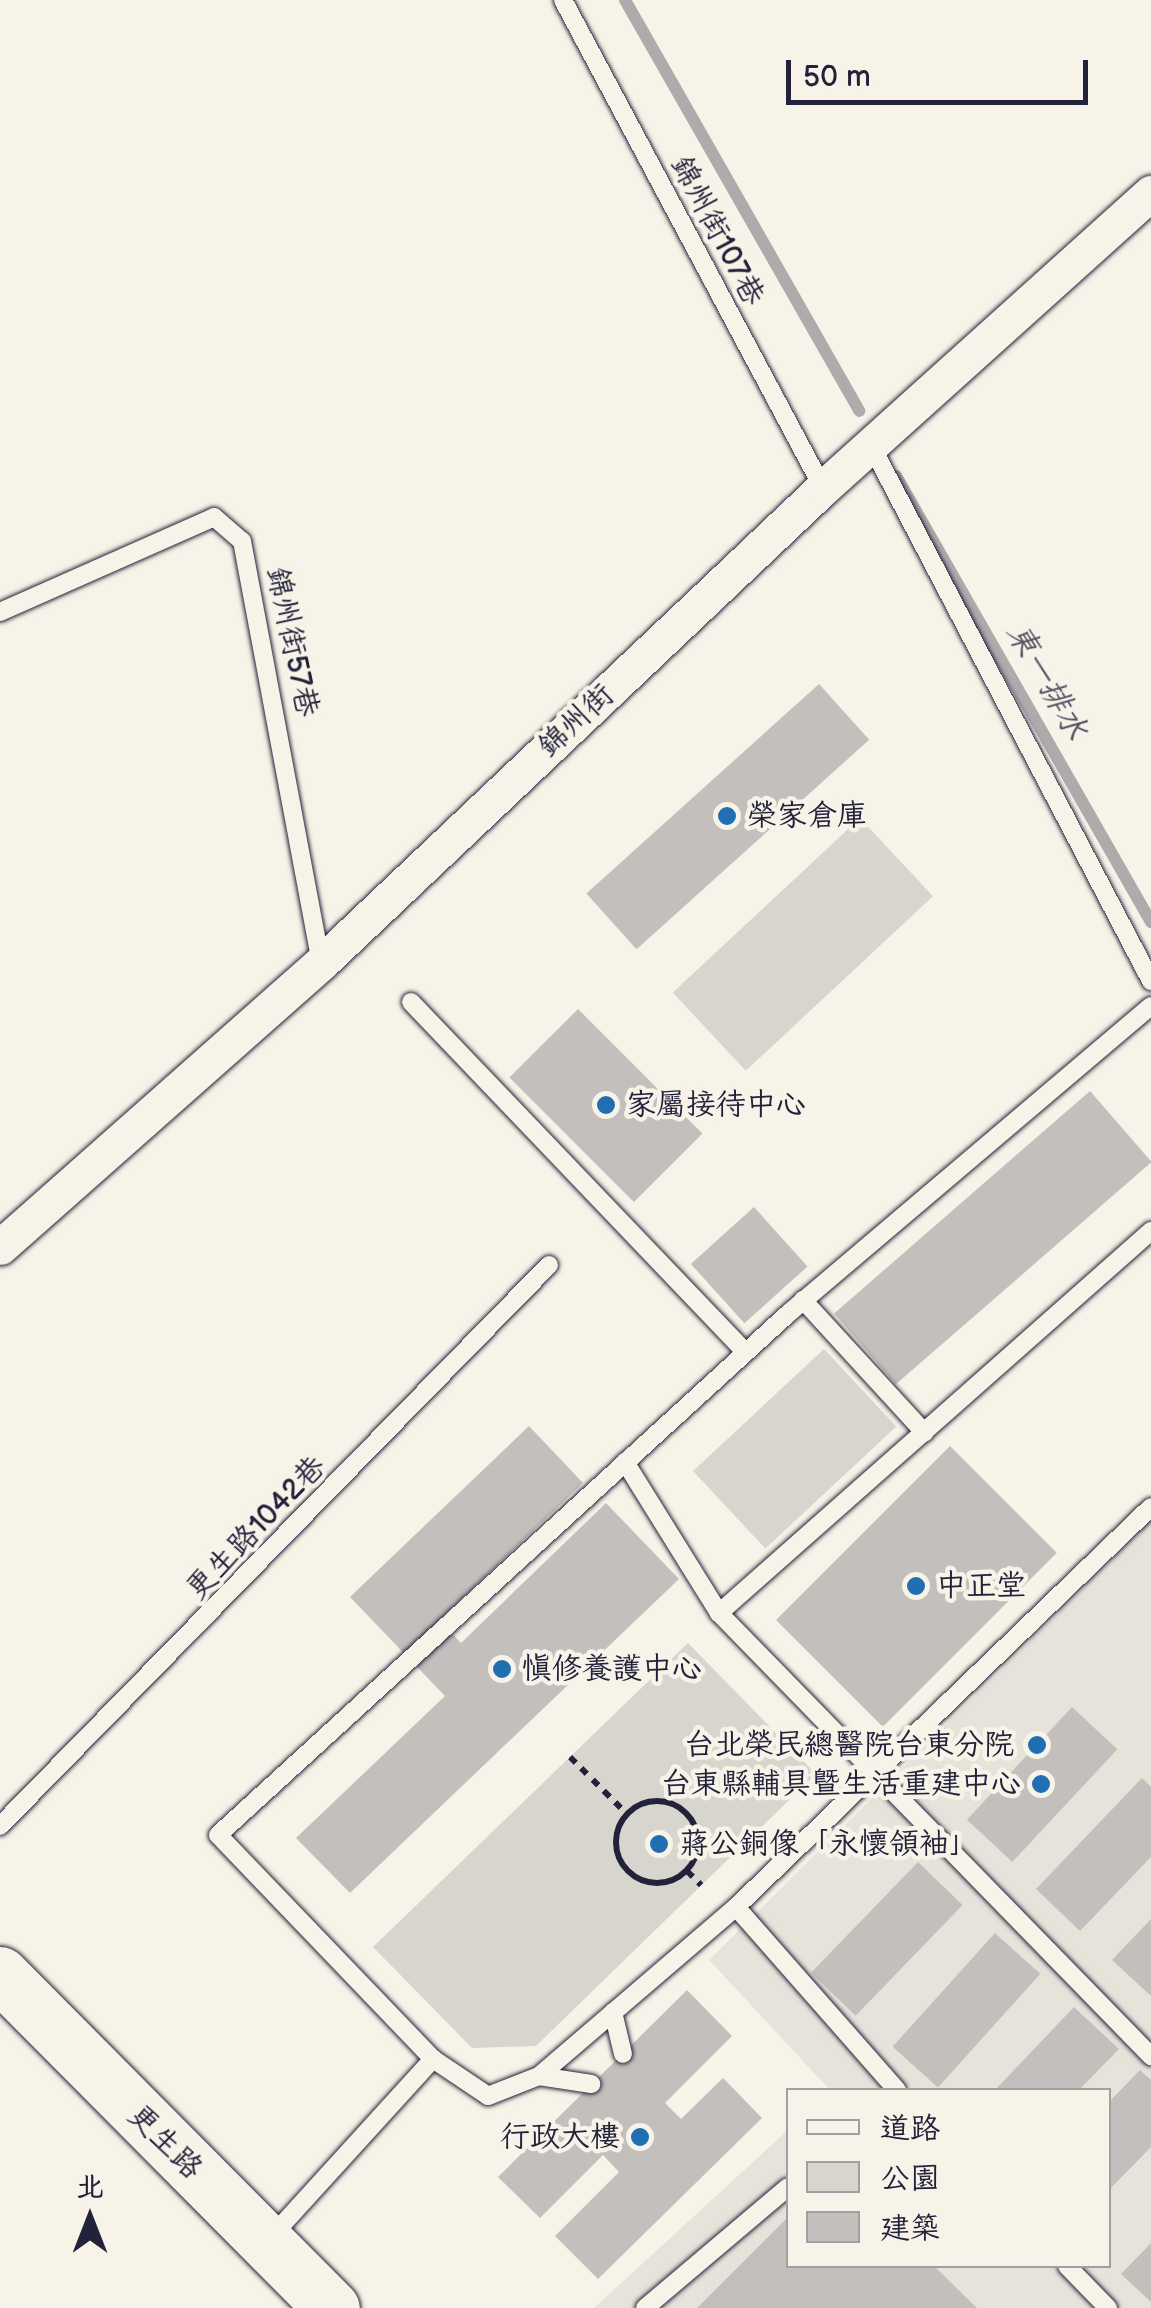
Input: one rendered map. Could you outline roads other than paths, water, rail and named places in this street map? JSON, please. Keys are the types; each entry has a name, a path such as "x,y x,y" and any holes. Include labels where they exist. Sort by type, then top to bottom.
{"main road":[{"name":"更生路","path":"0,1974 332,2308"}],"street":[{"name":"錦州街","path":"0,1246 320,963 822,488 1151,193"}],"lane":[{"name":"錦州街107巷","path":"563,0 822,488"},
{"path":"871,445 1151,981"},
{"name":"錦州街57巷","path":"0,612 214,517 242,541 295,789 320,963"},
{"path":"411,1002 746,1352"},
{"path":"1151,1006 796,1306 218,1835 433,2059 488,2096 539,2076 736,1906 1151,1507"},
{"path":"720,1612 1151,1231"},
{"name":"更生路1042巷","path":"0,1826 548,1265"},
{"path":"775,1296 796,1306 925,1433"},
{"path":"625,1462 720,1612 872,1773 1151,2056"},
{"path":"736,1906 894,2088"},
{"path":"613,2012 622,2054"},
{"path":"266,2242 433,2059"},
{"path":"539,2076 592,2084"},
{"path":"644,2308 786,2189"},
{"path":"1069,2268 1108,2308"}],"waterway":[{"name":"東一排水","path":"625,0 859,411"},
{"name":"東一排水","path":"896,476 1151,922"}],"place":[{"name":"榮家倉庫","path":"727,816"},
{"name":"家屬接待中心","path":"606,1105"},
{"name":"中正堂","path":"916,1586"},
{"name":"慎修養護中心","path":"502,1669"},
{"name":"台北榮民總醫院台東分院","path":"1037,1745"},
{"name":"台東縣輔具暨生活重建中心","path":"1041,1784"},
{"name":"蔣公銅像「永懷領袖」","path":"659,1844"},
{"name":"行政大樓","path":"640,2137"}]}
